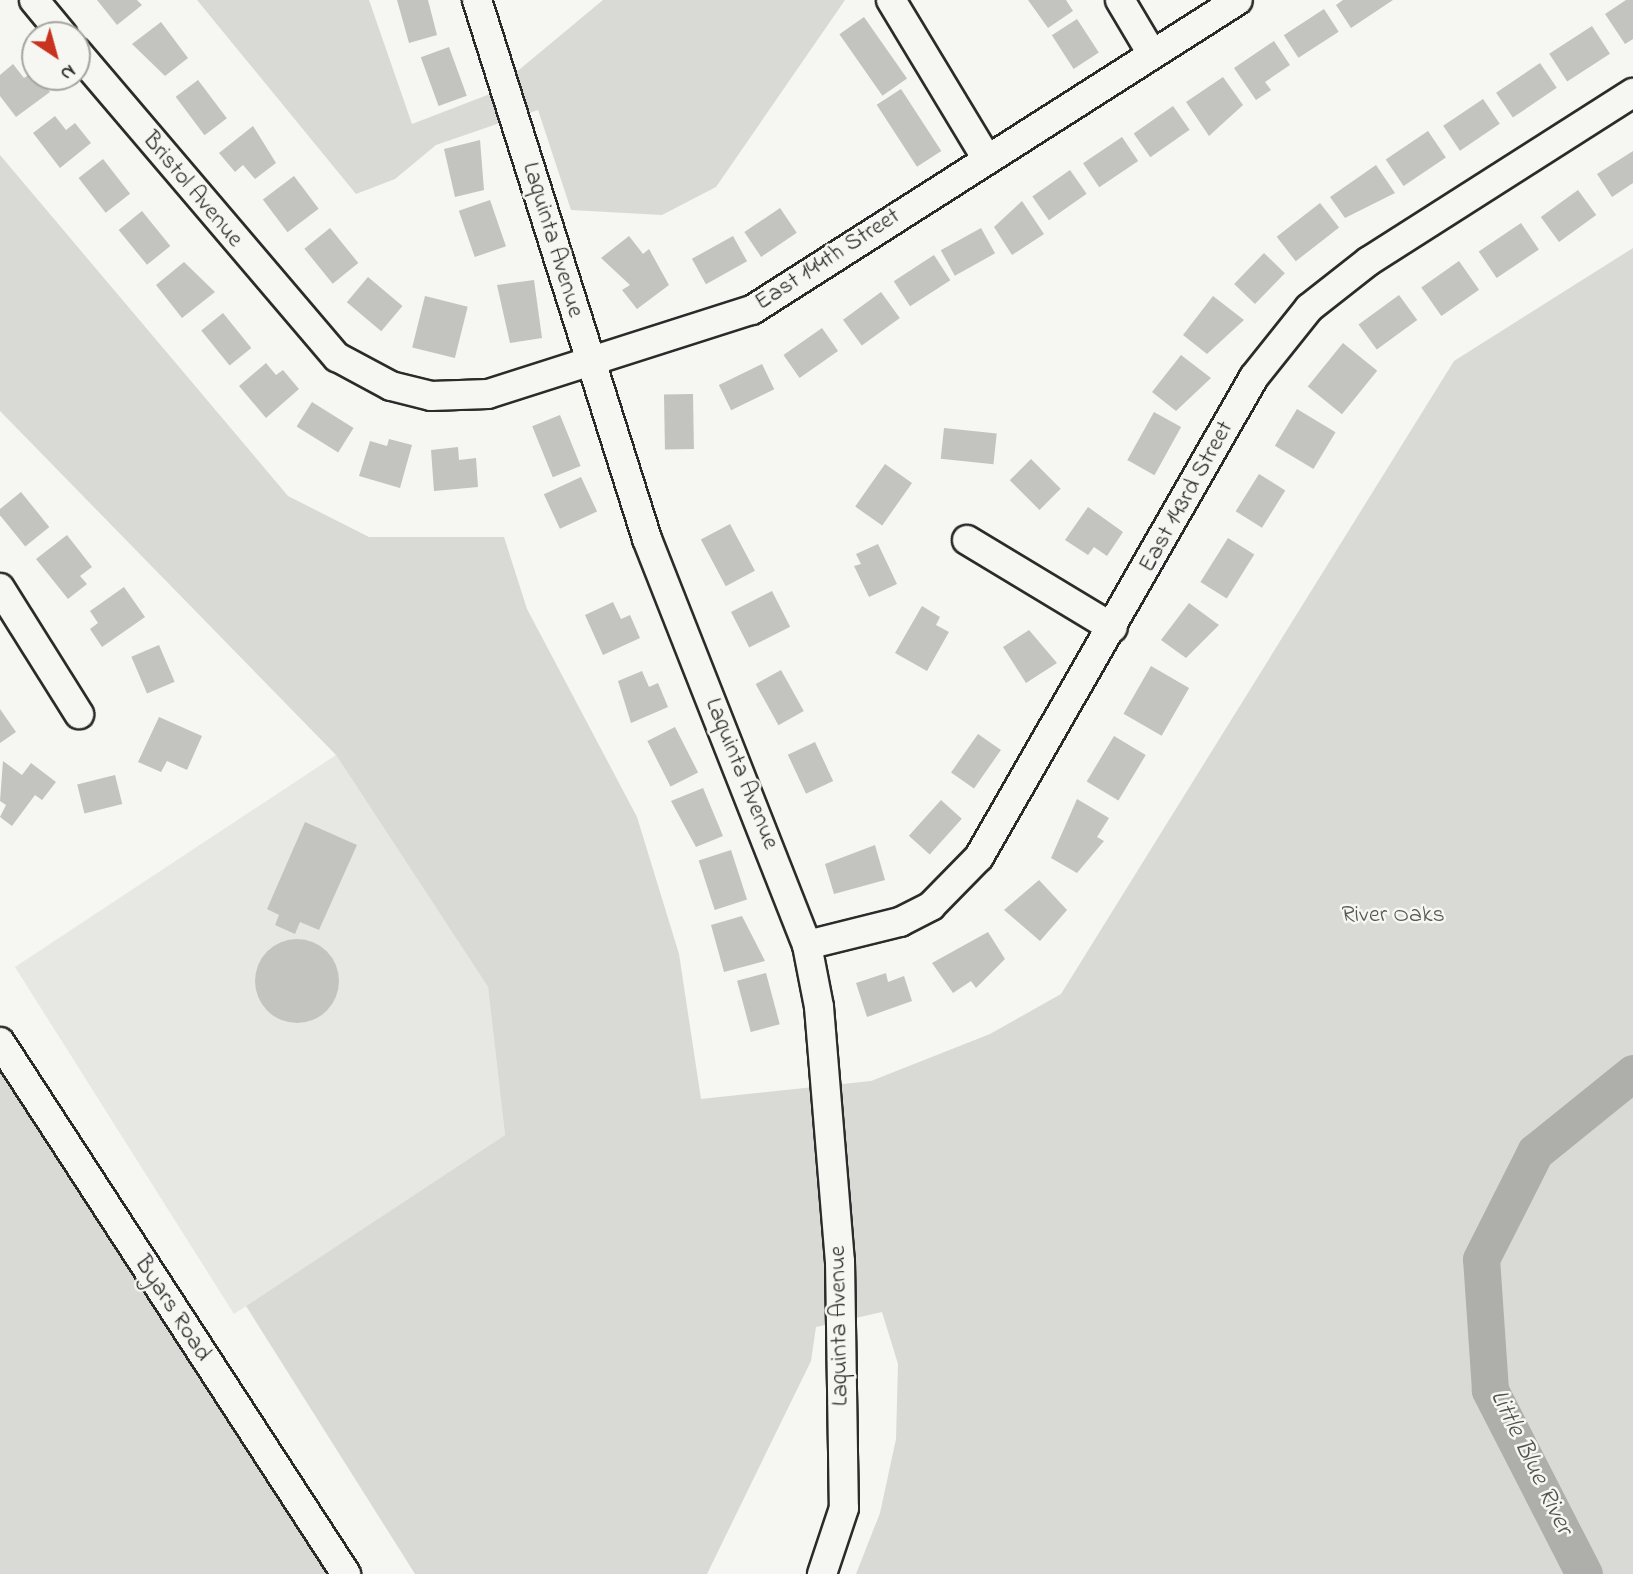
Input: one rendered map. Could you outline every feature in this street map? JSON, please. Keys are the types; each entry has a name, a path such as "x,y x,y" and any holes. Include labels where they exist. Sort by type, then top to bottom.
{"street":[{"path":"34,0 51,21"},
{"name":"Laquinta Avenue","path":"477,0 647,539 807,945 819,1007 840,1261 844,1508 822,1574"},
{"path":"891,0 987,159"},
{"path":"1120,0 1152,54"},
{"name":"East 144th Street","path":"307,329 363,374 431,396 488,394 592,366 752,310 1238,0"},
{"name":"Bristol Avenue","path":"91,69 307,329"},
{"name":"East 143rd Street","path":"807,945 900,922 957,884 1113,628 1254,377 1309,308 1369,261 1633,93"},
{"path":"967,540 1113,628"},
{"path":"0,588 79,714"},
{"name":"Byars Road","path":"0,1042 346,1574"}],"shaded area":[{"path":"336,755 488,987 505,1135 234,1314 15,967"}],"green space":[{"path":"197,0 369,0 412,124 490,94 603,0 845,0 716,187 662,215 571,210 538,110 436,145 395,179 356,194"},
{"name":"River Oaks","path":"0,155 288,496 369,537 504,537 527,609 637,817 679,954 701,1099 871,1081 990,1034 1061,994 1454,361 1633,248 1633,1574 856,1574 880,1513 896,1439 898,1364 882,1312 816,1327 811,1361 707,1574 415,1574 246,1306 505,1135 488,987 336,755 0,411"},
{"path":"0,1066 329,1574 0,1574"}],"building":[{"path":"97,0 137,0 142,5 117,25"},
{"path":"397,0 428,0 437,35 409,43"},
{"path":"1028,0 1066,0 1073,11 1048,28"},
{"path":"1343,0 1393,0 1351,28 1336,5"},
{"path":"1626,0 1633,0 1633,39 1625,44 1605,14"},
{"path":"1324,9 1339,32 1298,58 1284,35"},
{"path":"864,17 907,78 882,96 839,34"},
{"path":"1077,19 1099,53 1074,69 1052,35"},
{"path":"161,22 188,58 165,76 132,44"},
{"path":"1592,26 1610,54 1567,81 1549,54"},
{"path":"1274,41 1290,65 1265,82 1271,90 1256,100 1234,68"},
{"path":"449,47 467,96 439,106 421,57"},
{"path":"1540,63 1557,88 1513,118 1496,93"},
{"path":"13,64 21,74 21,91 50,92 16,117 0,96 0,75"},
{"path":"1223,77 1243,105 1209,136 1186,102"},
{"path":"198,80 227,118 205,135 176,97"},
{"path":"901,89 941,151 917,167 877,105"},
{"path":"1483,99 1500,124 1460,151 1443,126"},
{"path":"1173,106 1190,130 1150,157 1134,134"},
{"path":"55,116 66,130 75,123 91,143 60,168 33,133"},
{"path":"253,126 276,163 255,179 243,165 235,172 219,153"},
{"path":"1428,131 1446,158 1404,186 1386,160"},
{"path":"1122,137 1138,161 1099,187 1083,163"},
{"path":"480,140 484,190 455,197 444,149"},
{"path":"1633,151 1633,183 1612,197 1597,174"},
{"path":"103,159 130,194 106,213 79,178"},
{"path":"1376,165 1395,193 1345,218 1330,197"},
{"path":"1070,170 1087,194 1049,220 1032,196"},
{"path":"294,176 319,209 288,232 263,199"},
{"path":"1578,190 1596,215 1559,242 1541,217"},
{"path":"490,200 506,246 475,257 459,211"},
{"path":"1022,201 1044,234 1012,255 994,227"},
{"path":"1320,203 1339,227 1296,261 1277,237"},
{"path":"780,208 797,233 761,257 744,232"},
{"path":"142,211 170,246 147,265 119,230"},
{"path":"1521,223 1539,250 1497,278 1479,252"},
{"path":"330,228 358,263 333,284 304,249"},
{"path":"981,228 995,253 955,276 941,250"},
{"path":"629,236 643,254 649,249 669,285 637,309 622,290 630,285 601,258"},
{"path":"733,236 747,261 706,284 692,259"},
{"path":"1264,253 1285,273 1255,304 1234,284"},
{"path":"934,255 950,280 910,306 894,281"},
{"path":"1459,261 1479,290 1441,316 1421,287"},
{"path":"184,262 215,292 182,318 156,285"},
{"path":"368,277 402,306 381,331 347,302"},
{"path":"534,280 542,338 510,343 497,285"},
{"path":"881,292 900,318 862,346 843,320"},
{"path":"1399,295 1417,320 1377,349 1359,324"},
{"path":"425,296 468,307 455,358 412,347"},
{"path":"1213,296 1244,320 1207,354 1183,335"},
{"path":"223,313 251,348 230,366 201,331"},
{"path":"822,328 838,351 800,378 783,355"},
{"path":"1343,343 1377,371 1342,414 1308,387"},
{"path":"1181,355 1211,378 1176,411 1152,392"},
{"path":"266,363 276,375 283,370 299,389 266,418 239,386"},
{"path":"762,364 774,389 731,410 719,385"},
{"path":"693,394 694,449 665,449 664,395"},
{"path":"312,402 354,428 338,453 297,427"},
{"path":"1297,409 1336,432 1313,469 1275,446"},
{"path":"1154,412 1181,427 1154,475 1127,460"},
{"path":"560,415 581,466 553,477 532,426"},
{"path":"944,428 997,434 993,464 941,459"},
{"path":"389,439 412,445 400,488 359,476 370,441 387,446"},
{"path":"458,447 459,460 476,458 478,487 434,491 431,450"},
{"path":"1031,459 1061,489 1039,510 1010,480"},
{"path":"885,464 912,483 882,526 855,507"},
{"path":"1259,474 1285,490 1262,528 1236,511"},
{"path":"581,477 597,511 560,529 544,494"},
{"path":"21,492 49,527 25,546 0,515 0,509"},
{"path":"1088,507 1123,532 1107,556 1094,547 1088,555 1065,540"},
{"path":"730,524 755,571 726,586 701,539"},
{"path":"67,535 92,567 80,576 87,584 68,599 36,559"},
{"path":"1228,538 1254,554 1227,599 1200,582"},
{"path":"878,544 897,584 869,597 854,566 861,564 856,554"},
{"path":"124,587 145,617 102,647 90,629 98,623 90,611"},
{"path":"772,591 790,627 749,648 731,612"},
{"path":"613,602 621,619 630,615 640,638 603,655 585,615"},
{"path":"1189,603 1219,625 1186,658 1161,640"},
{"path":"922,606 940,617 936,625 949,632 927,671 895,653"},
{"path":"1029,630 1057,663 1026,683 1003,647"},
{"path":"159,645 175,682 147,694 131,657"},
{"path":"1151,666 1189,688 1162,736 1124,714"},
{"path":"781,670 804,711 778,725 756,684"},
{"path":"642,671 649,687 658,683 668,707 631,723 618,681"},
{"path":"0,709 16,732 0,743"},
{"path":"159,717 202,736 187,770 167,761 161,772 138,762"},
{"path":"675,727 698,772 671,787 647,741"},
{"path":"978,734 1001,750 974,789 951,773"},
{"path":"1114,736 1146,755 1118,800 1087,781"},
{"path":"815,742 833,781 806,794 788,755"},
{"path":"3,761 22,775 31,763 56,782 42,800 35,795 12,826 0,817 6,805 0,801"},
{"path":"115,775 122,804 84,814 77,784"},
{"path":"703,788 723,836 696,847 671,801"},
{"path":"1077,799 1109,818 1097,837 1104,841 1077,873 1051,858"},
{"path":"941,800 962,819 930,854 909,836"},
{"path":"305,822 357,845 319,930 300,922 295,934 275,925 279,915 267,909"},
{"path":"875,845 885,880 834,894 825,864"},
{"path":"731,850 747,899 715,910 699,861"},
{"path":"1039,880 1067,910 1040,941 1004,910"},
{"path":"742,916 765,961 724,972 711,925"},
{"path":"988,932 1005,959 976,988 971,981 953,993 932,963"},
{"path":"297,939 313,942 327,951 336,965 339,981 336,997 327,1011 313,1020 297,1023 281,1020 267,1011 258,997 255,981 258,965 267,951 281,942"},
{"path":"766,973 780,1024 751,1032 737,981"},
{"path":"886,973 888,982 904,976 912,1001 867,1017 856,983"}],"waterway":[{"name":"Little Blue River","path":"1584,1574 1490,1390 1481,1259 1535,1152 1633,1073"}]}
